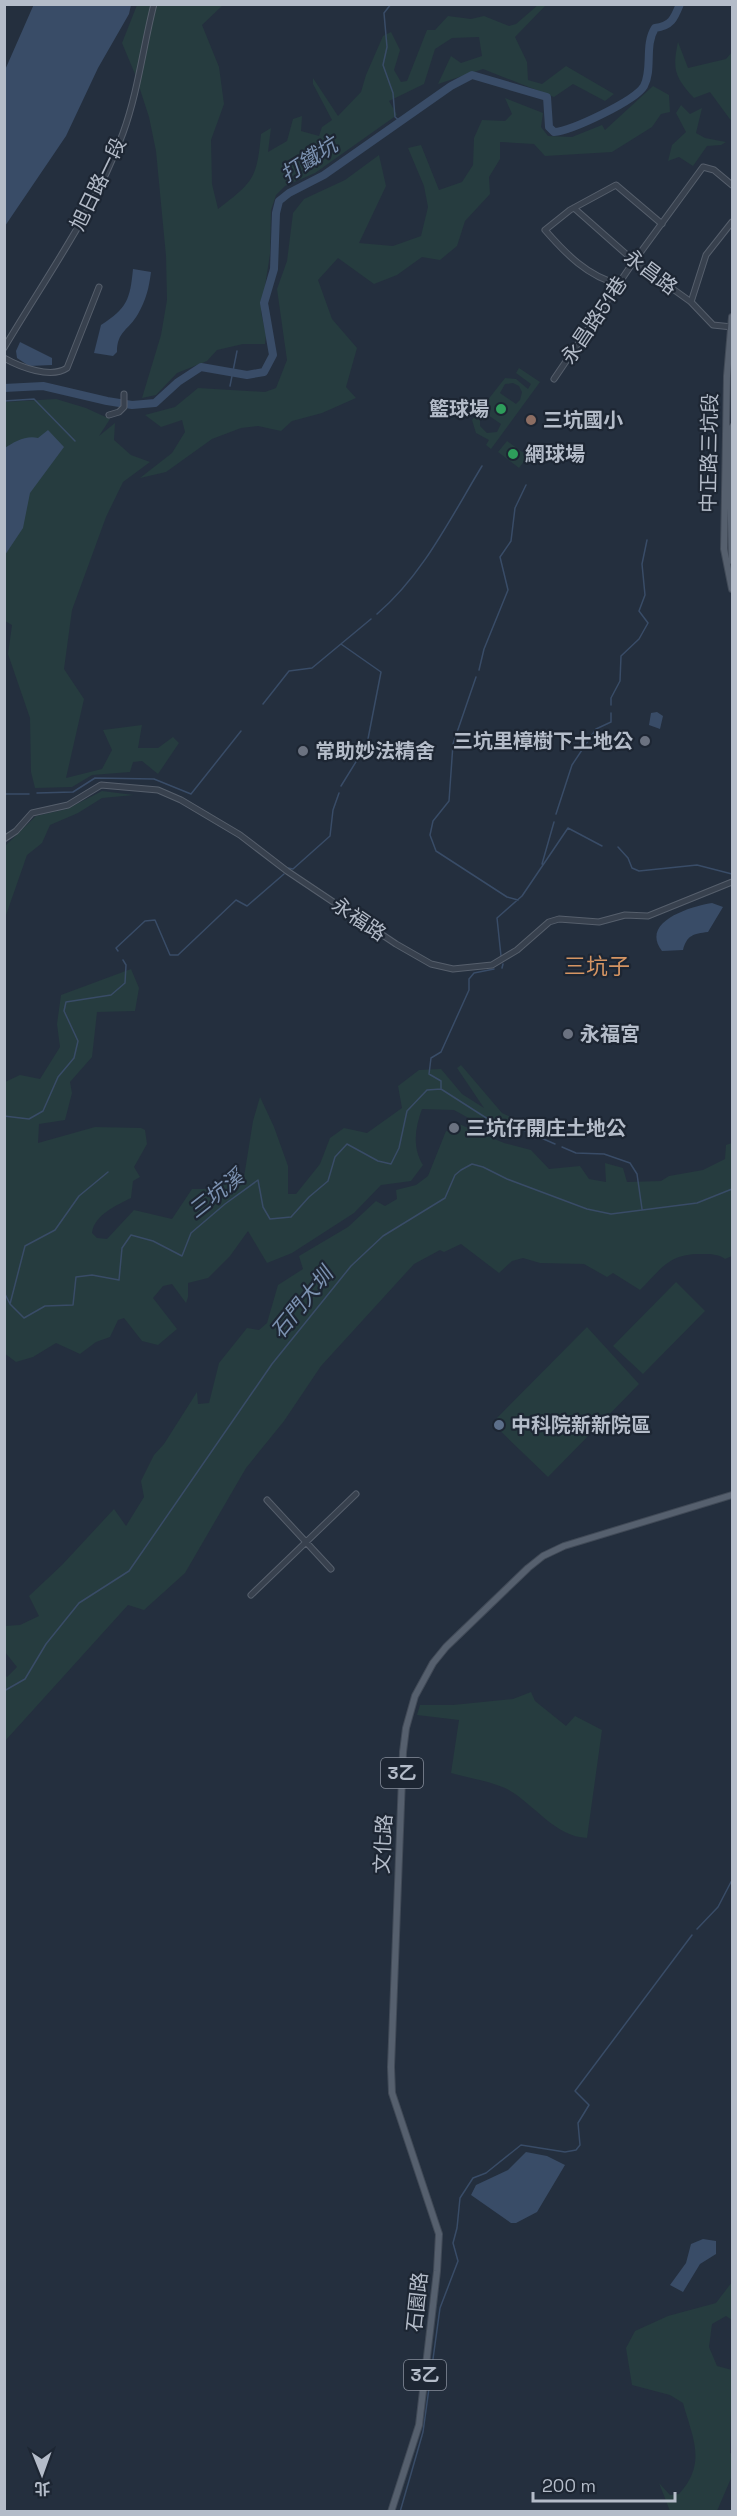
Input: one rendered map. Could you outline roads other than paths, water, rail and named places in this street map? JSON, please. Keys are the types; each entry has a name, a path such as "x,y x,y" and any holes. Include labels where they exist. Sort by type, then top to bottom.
{"main road":[{"name":"中正路三坑段","path":"732,317 727,376 724,549 732,589"},
{"name":"中正路三坑段","path":"732,427 730,480 732,561"},
{"name":"文化路","path":"438,2235 392,2093 391,2067 403,1752 406,1728 415,1696 423,1679 446,1647 524,1571 543,1556 564,1546 732,1495"},
{"name":"石園路","path":"391,2511 419,2425 437,2271 438,2235"}],"street":[{"name":"旭日路一段","path":"4,348 87,212 113,158 130,110 154,4"},
{"name":"永昌路51巷","path":"554,379 634,261 703,167 714,170 732,185"},
{"path":"619,284 600,278 572,259 545,230 574,208 616,185 662,224"},
{"name":"永昌路","path":"574,208 634,261 691,302 713,325 732,327"},
{"path":"691,302 706,255 732,222"},
{"path":"4,358 27,370 59,372 67,368 99,287"},
{"path":"109,416 124,407 124,394"},
{"name":"永福路","path":"4,839 16,831 32,813 68,805 101,785 158,790 181,800 240,835 287,871 396,944 431,964 453,969 479,968 503,960 549,922 560,919 599,922 625,915 648,916 732,882"},
{"path":"251,1595 356,1494"},
{"path":"267,1500 331,1569"}],"water":[{"path":"34,4 131,5 129,14 98,68 66,136 5,226 5,70"},
{"path":"133,269 151,272 143,304 135,319 121,335 117,352 113,356 94,353 101,325 117,313 126,302"},
{"path":"20,342 52,358 52,365 29,366 17,358 16,351"},
{"path":"48,430 64,447 30,493 23,528 5,555 5,448 25,438 38,438"},
{"path":"657,712 663,716 660,729 649,725 651,713"},
{"path":"712,903 723,907 708,932 691,936 686,941 683,950 662,951 657,940 657,931 663,923 682,912"},
{"path":"526,2152 547,2156 565,2165 537,2212 516,2223 511,2223 471,2195 476,2185 508,2170"},
{"path":"703,2239 716,2241 716,2254 700,2264 683,2292 670,2285 686,2263 691,2244"}],"waterway":[{"path":"391,4 384,13 387,47 383,65 393,93 395,117 400,121"},
{"name":"打鐵坑","path":"4,388 43,386 132,405 155,403 178,382 201,367 247,375 264,372 273,355 264,303 274,269 276,213 279,201 289,193 324,175 451,86 472,75 547,97 549,127 554,132 602,114 629,99 644,86 648,72 650,42 655,28 665,26 671,21 680,4"},
{"path":"230,386 237,351"},
{"path":"4,401 34,399 75,441"},
{"path":"377,614 393,599 422,563 482,466"},
{"path":"479,670 484,649 508,590 500,557 511,541 515,508 526,485"},
{"path":"611,705 611,698 620,681 621,656 639,639 648,623 639,611 645,595 642,564 647,540"},
{"path":"263,704 289,671 312,668 371,619"},
{"path":"341,644 381,672 367,744 341,786"},
{"path":"476,677 453,744 449,801 433,821 430,835 436,851 507,897 518,900"},
{"path":"556,814 572,765 596,729 611,722 611,713"},
{"path":"37,793 73,792 95,778 154,779 191,794 241,731"},
{"path":"288,868 293,869 330,836 333,810 339,793"},
{"path":"4,794 29,794"},
{"path":"542,864 554,822"},
{"path":"501,956 497,918 522,896 568,828 602,846"},
{"path":"618,847 628,858 632,868 639,871 697,865 732,874"},
{"path":"118,951 116,948 145,921 155,920 170,955 178,955 236,900 247,906 284,874"},
{"path":"4,1116 29,1119 43,1111 58,1077 74,1058 78,1041 64,1011 66,1002 111,995 125,983 126,965 123,960"},
{"path":"502,968 503,964"},
{"path":"441,1088 441,1081 429,1074 431,1058 441,1052 469,990 469,979 474,973 494,969"},
{"name":"三坑溪","path":"4,1292 10,1304 24,1318 45,1306 73,1305 76,1277 92,1275 119,1280 122,1248 131,1235 153,1241 182,1256 191,1233 258,1180 263,1207 270,1219 291,1217 328,1181 335,1157 347,1144 378,1161 391,1164 399,1148 407,1111 427,1090 441,1089 491,1121 516,1127 555,1144"},
{"name":"三坑溪","path":"562,1147 576,1153 604,1154 630,1163 637,1174 642,1209"},
{"name":"石門大圳","path":"4,1691 25,1679 46,1644 79,1603 129,1571 272,1364 351,1266 383,1236 445,1198 455,1175 461,1170 472,1164 483,1167 507,1179 587,1209 611,1214 697,1203 732,1189"},
{"path":"10,1304 25,1246 55,1230 79,1196 108,1172"},
{"path":"697,1929 718,1907 732,1880"},
{"path":"400,2512 423,2432 440,2308 458,2261 453,2243 460,2198 473,2178 486,2173 521,2145 565,2152 576,2150 580,2145 578,2123 589,2105 575,2091 692,1935"}],"place":[{"name":"籃球場","path":"501,409"},
{"name":"三坑國小","path":"531,420"},
{"name":"網球場","path":"513,454"},
{"name":"三坑里樟樹下土地公","path":"645,741"},
{"name":"常助妙法精舍","path":"303,751"},
{"name":"永福宮","path":"568,1034"},
{"name":"三坑仔開庄土地公","path":"454,1128"},
{"name":"中科院新新院區","path":"499,1425"}],"district":[{"name":"三坑子","path":"597,966"}]}
